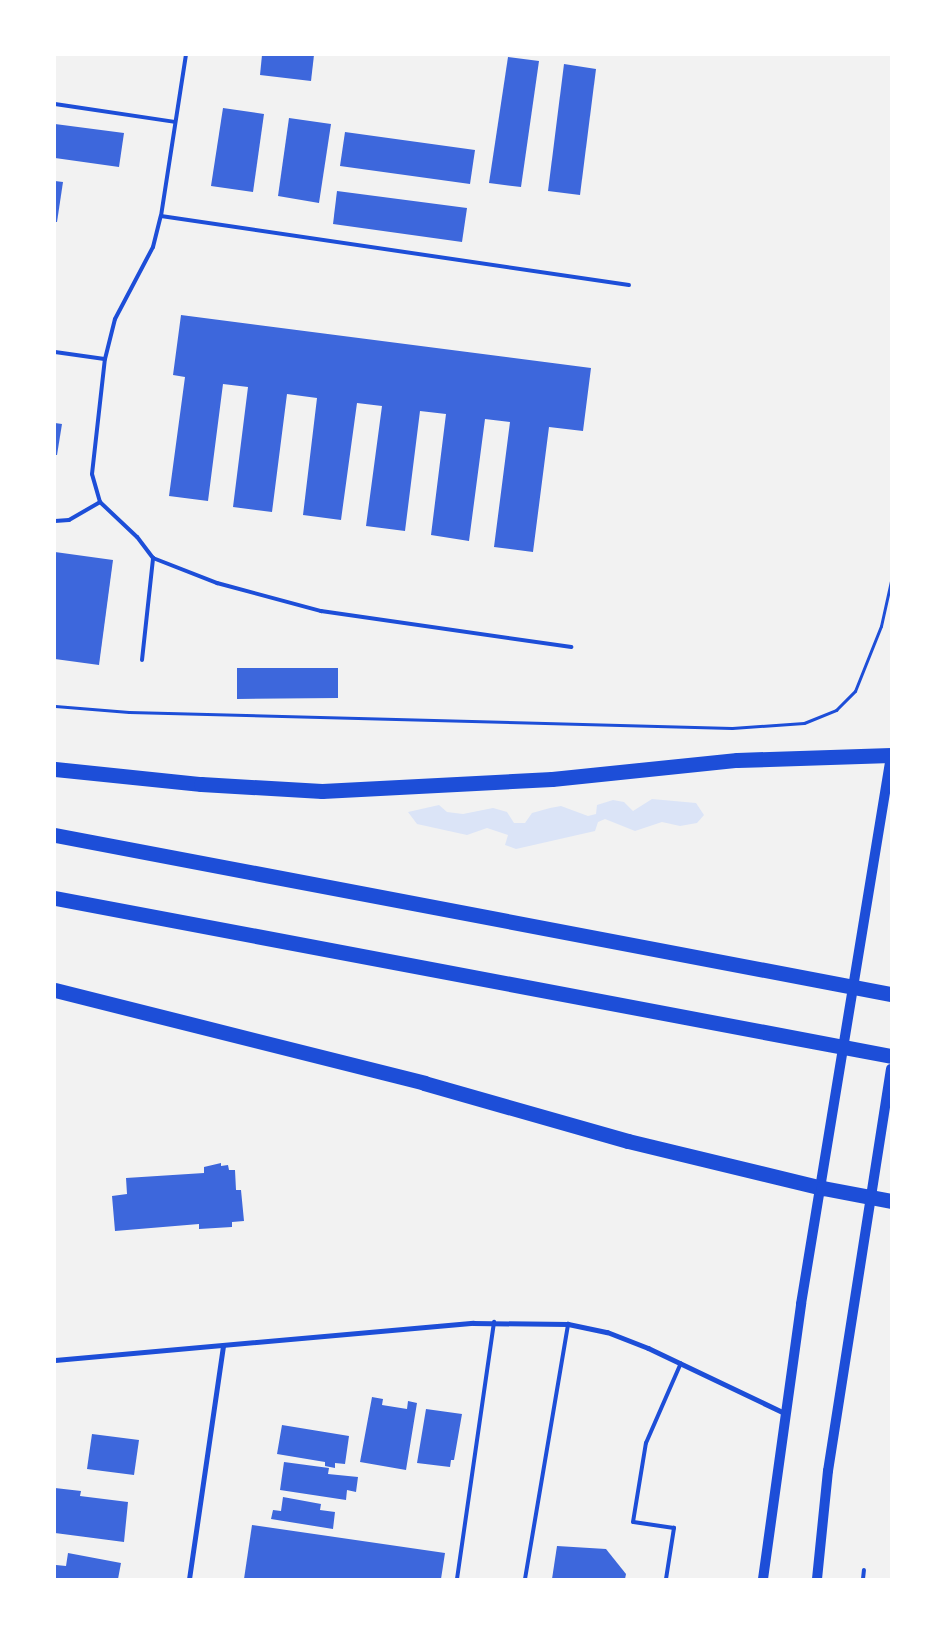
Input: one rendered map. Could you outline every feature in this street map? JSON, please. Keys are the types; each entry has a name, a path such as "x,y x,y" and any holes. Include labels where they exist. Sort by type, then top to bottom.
{"highway":[{"path":"55,769 201,784 322,791 552,780 737,760 891,756"},
{"path":"55,835 767,972 891,994"},
{"path":"55,898 891,1056"},
{"path":"55,990 424,1083 628,1141 823,1188 891,1201"}],"main road":[{"path":"762,1579 784,1413 823,1188 891,756"},
{"path":"817,1579 828,1471 891,1069"}],"street":[{"path":"55,1360 494,1322 568,1324 607,1332 681,1363 784,1413"},
{"path":"189,1579 223,1345"}],"lane":[{"path":"186,55 161,216 153,247 115,320 105,359 92,474 100,502 137,538 153,558 217,583 321,611 571,647"},
{"path":"55,104 175,122"},
{"path":"161,216 630,286"},
{"path":"55,352 105,359"},
{"path":"55,520 70,520 100,502"},
{"path":"142,660 153,558"},
{"path":"457,1579 494,1322"},
{"path":"525,1579 568,1324"},
{"path":"666,1579 674,1528 633,1522 646,1443 681,1363"},
{"path":"863,1579 864,1570"}],"path":[{"path":"55,706 129,712 732,728 804,723 836,710 855,691 881,626 891,581"}],"shaded area":[{"path":"652,799 696,803 704,815 697,823 680,826 662,822 635,831 605,819 598,822 595,831 516,849 505,845 508,835 487,828 467,835 417,824 408,812 439,805 447,812 463,814 493,808 507,812 514,823 525,823 532,813 550,808 561,806 588,816 596,814 597,805 613,800 624,802 633,811"}],"building":[{"path":"262,55 314,55 311,81 260,75"},
{"path":"508,57 539,61 521,187 489,183"},
{"path":"564,64 596,69 580,195 548,191"},
{"path":"223,108 264,114 253,192 211,186"},
{"path":"289,118 331,124 319,203 278,196"},
{"path":"55,124 124,133 119,167 55,158"},
{"path":"345,132 475,150 470,184 340,166"},
{"path":"55,181 63,182 57,222 55,222"},
{"path":"337,191 467,208 462,242 333,224"},
{"path":"181,315 591,368 583,431 549,427 533,552 494,547 510,422 485,419 469,541 431,535 446,414 420,411 405,531 366,526 382,406 357,403 341,520 303,515 317,398 287,394 272,512 233,507 248,387 223,384 208,501 169,496 185,377 173,375"},
{"path":"55,423 62,424 57,455 55,455"},
{"path":"55,552 113,560 99,665 55,659"},
{"path":"237,668 338,668 338,698 237,699"},
{"path":"221,1163 221,1166 228,1165 229,1170 235,1170 236,1190 241,1190 244,1221 232,1222 232,1227 199,1229 199,1224 115,1231 112,1196 127,1194 126,1178 204,1173 204,1167"},
{"path":"372,1397 383,1399 382,1405 407,1409 408,1401 417,1403 406,1470 360,1462"},
{"path":"426,1409 462,1414 454,1460 451,1460 450,1467 417,1463"},
{"path":"282,1425 349,1436 345,1464 335,1463 335,1468 325,1466 325,1462 277,1454"},
{"path":"92,1434 139,1440 134,1475 87,1469"},
{"path":"284,1462 329,1468 328,1474 358,1477 356,1492 347,1490 346,1500 280,1490"},
{"path":"55,1488 81,1491 80,1496 128,1502 124,1542 55,1533"},
{"path":"283,1497 321,1504 320,1510 335,1512 333,1529 271,1519 273,1510 281,1511"},
{"path":"252,1525 445,1553 441,1579 244,1579"},
{"path":"557,1546 606,1549 626,1574 625,1579 552,1579"},
{"path":"68,1553 121,1563 118,1579 55,1579 56,1565 66,1566"}]}
